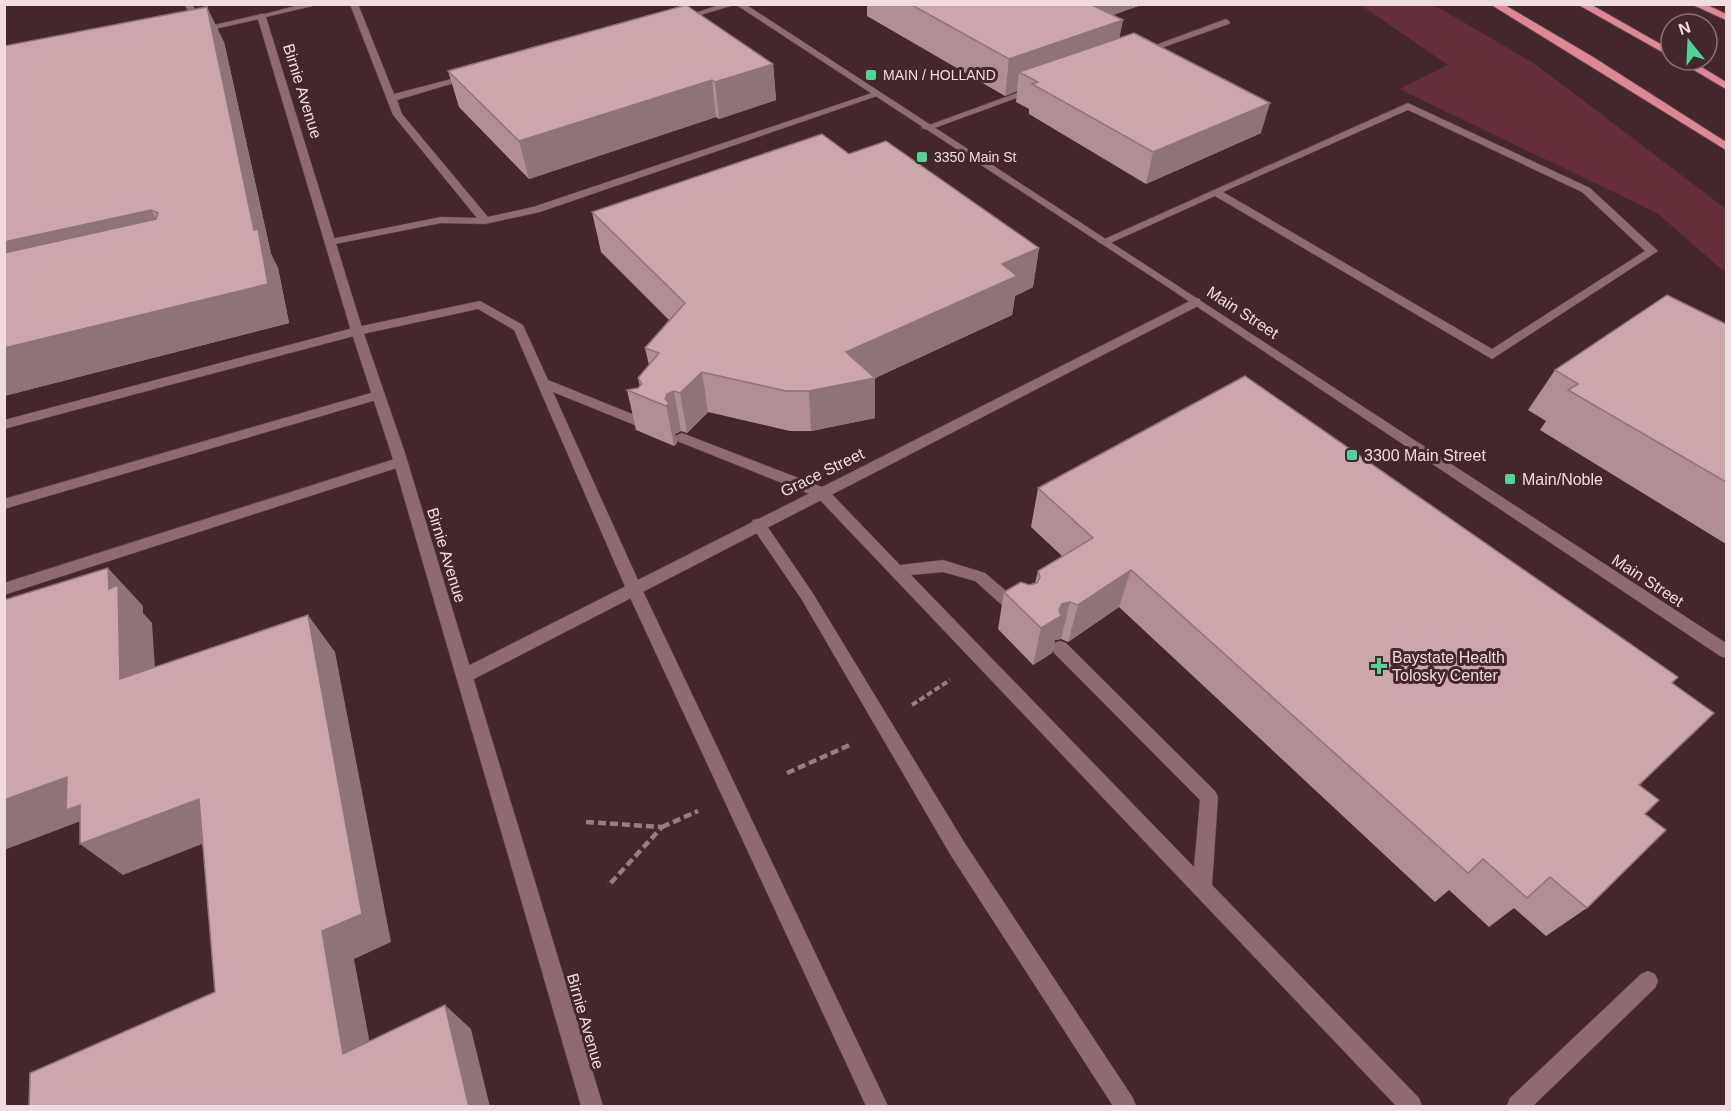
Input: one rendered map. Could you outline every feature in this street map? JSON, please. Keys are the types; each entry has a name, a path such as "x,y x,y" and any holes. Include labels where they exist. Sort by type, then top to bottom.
{"highway":[{"path":"1495,4 1589,59 1726,147"},
{"path":"1582,4 1659,47"},
{"path":"1696,4 1726,17"},
{"path":"1702,72 1726,86"}],"main road":[{"path":"189,4 198,29"},
{"path":"186,32 317,4"},
{"path":"354,4 398,116 485,221"},
{"path":"672,21 733,4"},
{"name":"Main Street","path":"739,4 1726,651"},
{"name":"Birnie Avenue","path":"261,16 357,331 401,462 592,1107"},
{"path":"1136,54 1226,22"},
{"path":"392,98 481,74"},
{"path":"926,128 1048,84"},
{"path":"330,242 441,220 485,221 536,210 875,95"},
{"path":"1104,242 1215,192 1408,106 1586,190 1652,251 1492,355 1215,192"},
{"name":"Grace Street","path":"464,676 1196,302"},
{"path":"4,425 357,331 480,305 519,327 634,589 877,1107"},
{"path":"543,382 642,423"},
{"path":"4,504 378,394"},
{"path":"682,438 822,493 1411,1107"},
{"path":"4,589 401,462"},
{"path":"758,524 807,596 957,848 1125,1107"},
{"path":"896,571 943,566 980,577 1022,614"},
{"path":"1060,648 1209,797 1202,890"},
{"path":"1518,1107 1648,981"}],"path":[{"path":"911,706 959,674"},
{"path":"787,773 854,743"},
{"path":"608,886 662,827 704,809"},
{"path":"586,822 662,827"}],"shaded area":[{"path":"1361,5 1434,5 1535,64 1726,209 1726,273 1657,213 1399,89 1448,65"}],"building":[{"path":"910,4 1090,4 1123,20 1009,59"},
{"path":"686,5 773,64 715,82 712,80 519,141 448,71"},
{"path":"207,7 254,230 258,229 268,284 4,348 4,253 156,219 158,213 151,210 4,242 4,46"},
{"path":"1134,33 1270,103 1153,152 1032,84 1038,82 1019,72"},
{"path":"822,134 849,154 886,141 1039,248 1002,264 1017,276 846,352 875,378 809,391 786,391 702,372 680,393 674,391 667,394 665,399 669,403 666,406 627,390 638,388 642,384 638,378 659,353 645,348 685,303 592,212"},
{"path":"1667,295 1726,324 1726,482 1568,390 1578,384 1555,370"},
{"name":"Baystate Health Tolosky Center","path":"1245,376 1678,677 1672,683 1714,713 1639,785 1659,800 1645,814 1666,830 1587,908 1550,877 1527,898 1483,859 1468,873 1131,570 1078,605 1070,602 1062,604 1059,610 1061,616 1041,628 1004,592 1021,582 1029,585 1037,583 1040,577 1038,571 1093,538 1038,488"},
{"path":"108,568 109,589 118,585 120,679 308,615 362,914 322,931 343,1054 445,1005 469,1107 29,1107 30,1073 215,992 199,799 80,844 80,805 66,810 67,777 4,800 4,600"}],"place":[{"name":"MAIN / HOLLAND","path":"871,75"},
{"name":"3350 Main St","path":"922,157"},
{"name":"3300 Main Street","path":"1352,455"},
{"name":"Main/Noble","path":"1510,479"},
{"name":"Baystate Health Tolosky Center","path":"1379,666"}]}
